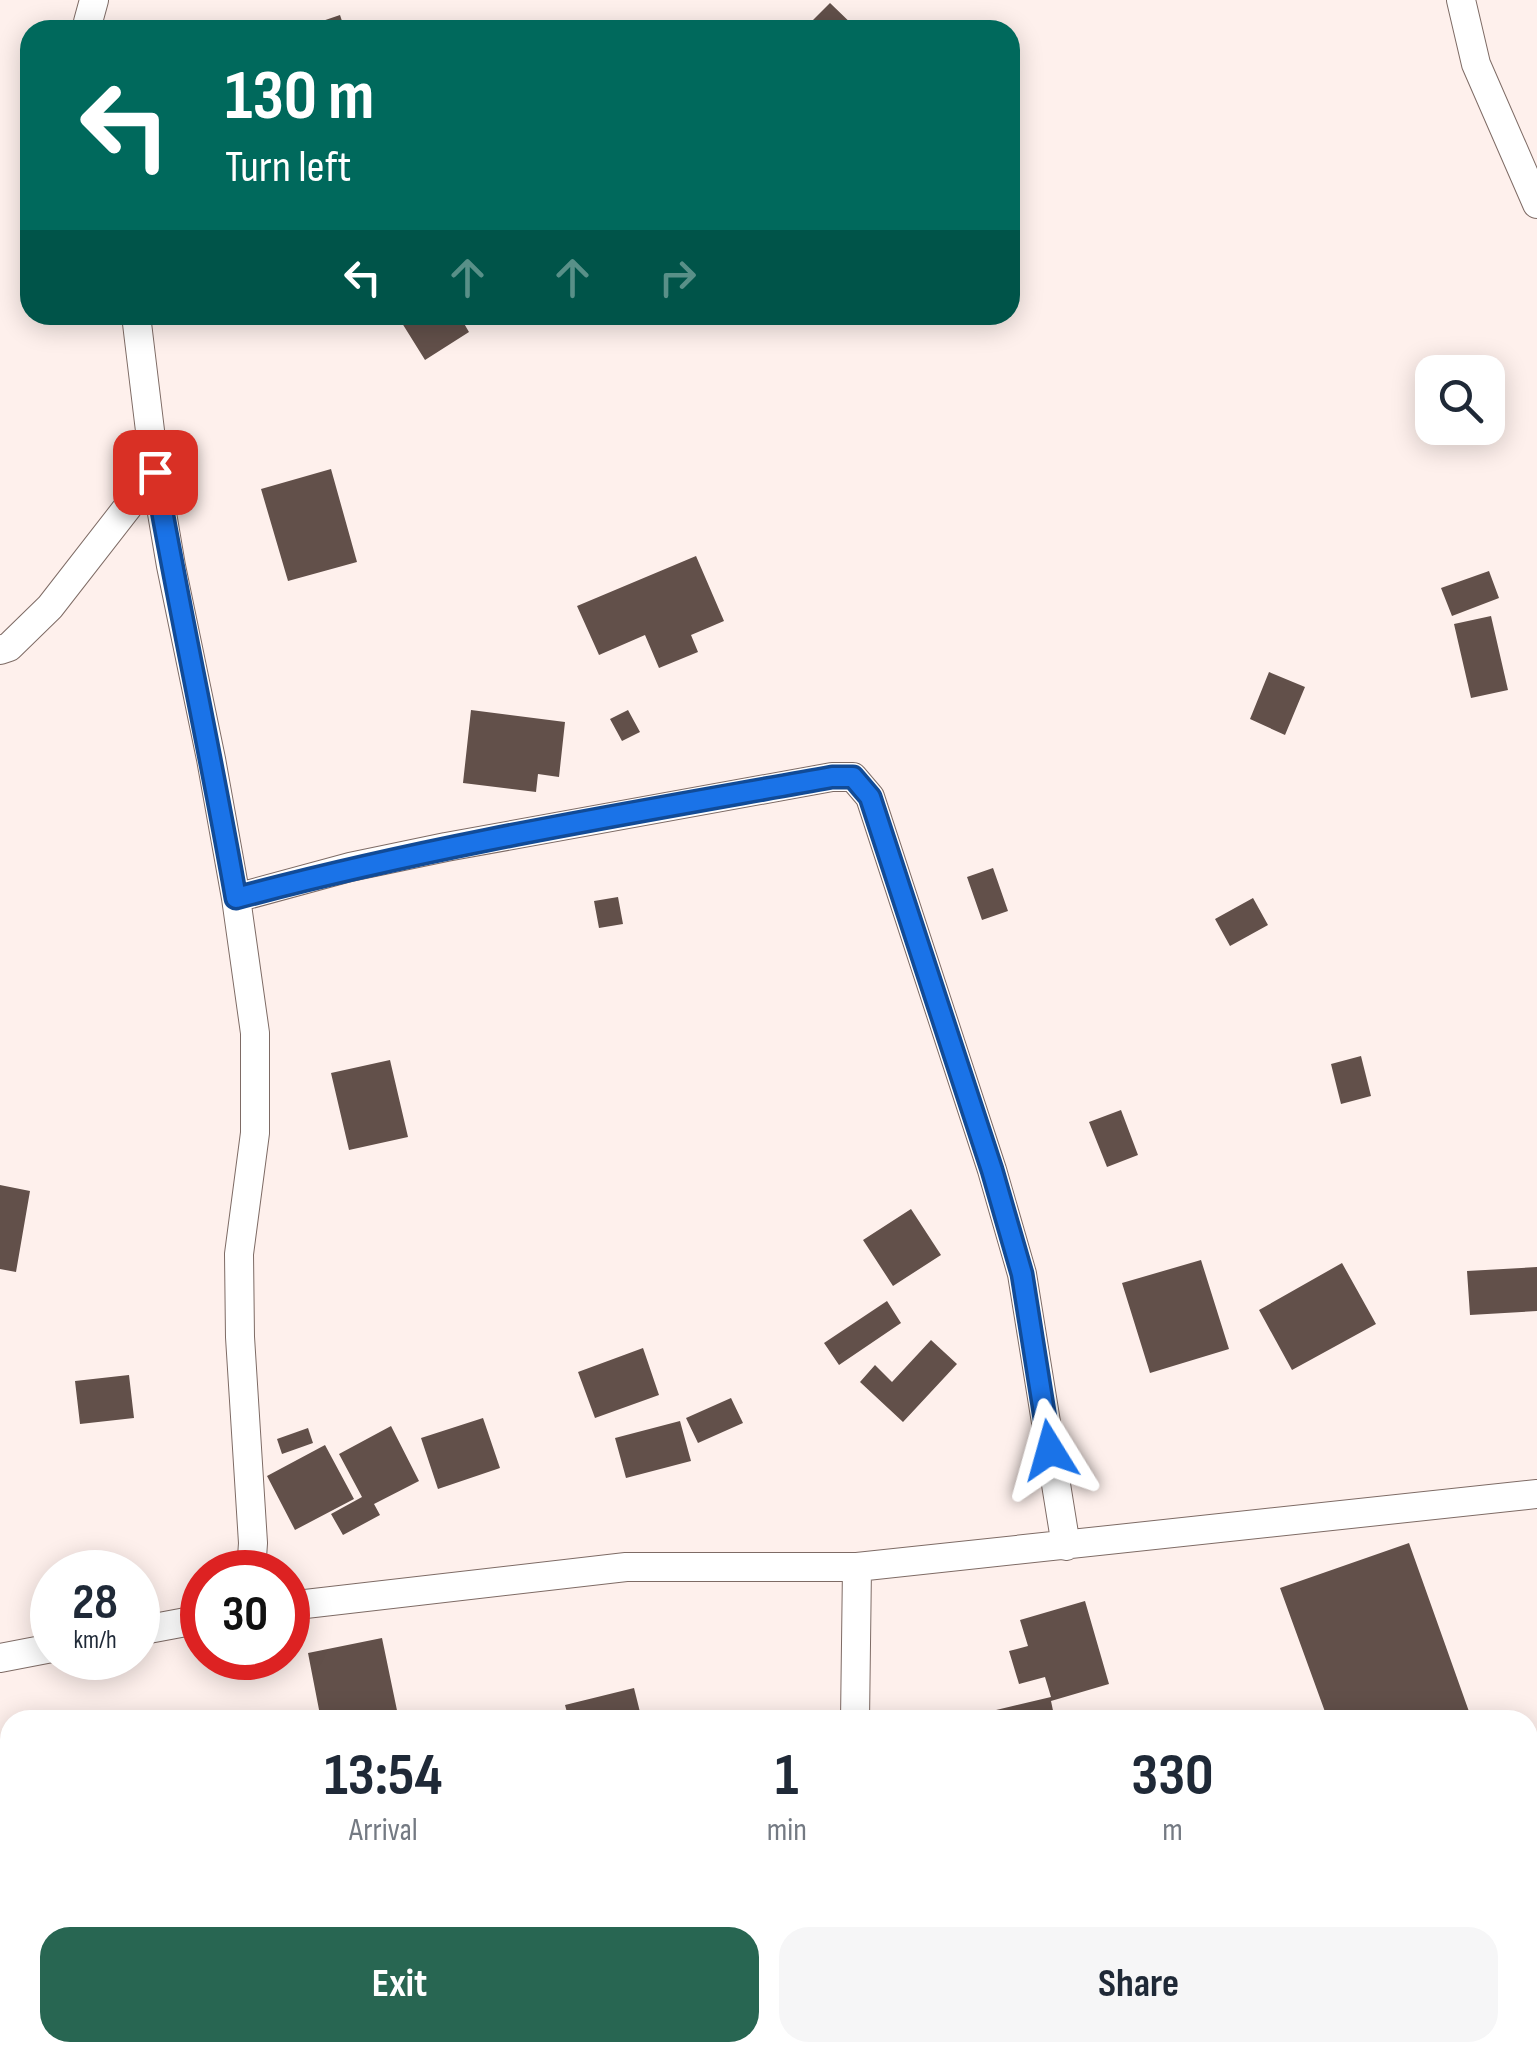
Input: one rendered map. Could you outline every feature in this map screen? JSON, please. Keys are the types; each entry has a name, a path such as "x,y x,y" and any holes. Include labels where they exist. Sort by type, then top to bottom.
{"street":[{"path":"1460,0 1476,64 1537,204"},
{"path":"137,325 155,472 236,898 255,1033 255,1133 240,1254 240,1337 253,1550"},
{"path":"0,650 9,647 50,607 155,472"},
{"path":"236,898 446,846 832,777 853,777 870,797 1022,1274 1066,1546"},
{"path":"310,1603 626,1567 856,1567 1537,1494"},
{"path":"856,1567 856,1710"},
{"path":"0,1658 30,1652"}],"building":[{"path":"830,3 848,20 813,20"},
{"path":"403,325 465,325 469,332 425,360"},
{"path":"331,469 357,562 288,581 261,489"},
{"path":"696,556 724,621 691,635 698,652 659,668 645,635 599,655 577,606"},
{"path":"1489,571 1499,598 1452,616 1441,588"},
{"path":"1491,616 1508,690 1471,698 1454,624"},
{"path":"1269,672 1305,687 1285,735 1250,719"},
{"path":"471,710 565,722 559,777 538,774 536,792 463,783"},
{"path":"628,710 640,732 622,741 610,719"},
{"path":"993,868 1008,911 982,920 967,877"},
{"path":"618,897 623,924 599,928 594,901"},
{"path":"1253,898 1268,925 1230,946 1215,919"},
{"path":"1361,1056 1371,1096 1341,1104 1331,1064"},
{"path":"390,1060 408,1137 349,1150 331,1073"},
{"path":"1121,1110 1138,1155 1107,1167 1089,1122"},
{"path":"0,1185 30,1191 16,1272 0,1269"},
{"path":"911,1209 941,1255 893,1286 863,1240"},
{"path":"1201,1260 1229,1349 1150,1373 1122,1283"},
{"path":"1342,1263 1376,1324 1292,1370 1259,1310"},
{"path":"1537,1267 1537,1311 1470,1315 1467,1271"},
{"path":"887,1301 901,1323 839,1365 824,1343"},
{"path":"931,1340 957,1364 903,1422 860,1382 875,1365 892,1382"},
{"path":"643,1348 659,1395 595,1418 578,1372"},
{"path":"129,1375 134,1418 80,1424 75,1381"},
{"path":"731,1398 743,1423 698,1443 686,1418"},
{"path":"483,1418 500,1468 438,1489 421,1438"},
{"path":"680,1421 691,1461 626,1478 615,1438"},
{"path":"391,1426 419,1481 374,1504 380,1515 343,1535 331,1514 362,1497 339,1454"},
{"path":"308,1428 313,1443 282,1454 277,1439"},
{"path":"325,1445 354,1499 295,1530 267,1476"},
{"path":"1409,1543 1468,1710 1324,1710 1280,1588"},
{"path":"1085,1601 1109,1684 1051,1701 1053,1710 996,1710 1051,1697 1045,1677 1019,1684 1009,1651 1028,1646 1020,1620"},
{"path":"382,1638 397,1710 319,1710 310,1653"},
{"path":"634,1688 640,1710 566,1710 565,1705"}],"route":[{"path":"155,472 236,898 446,846 832,777 853,777 870,797 992,1170 1022,1274 1050,1450"}]}
